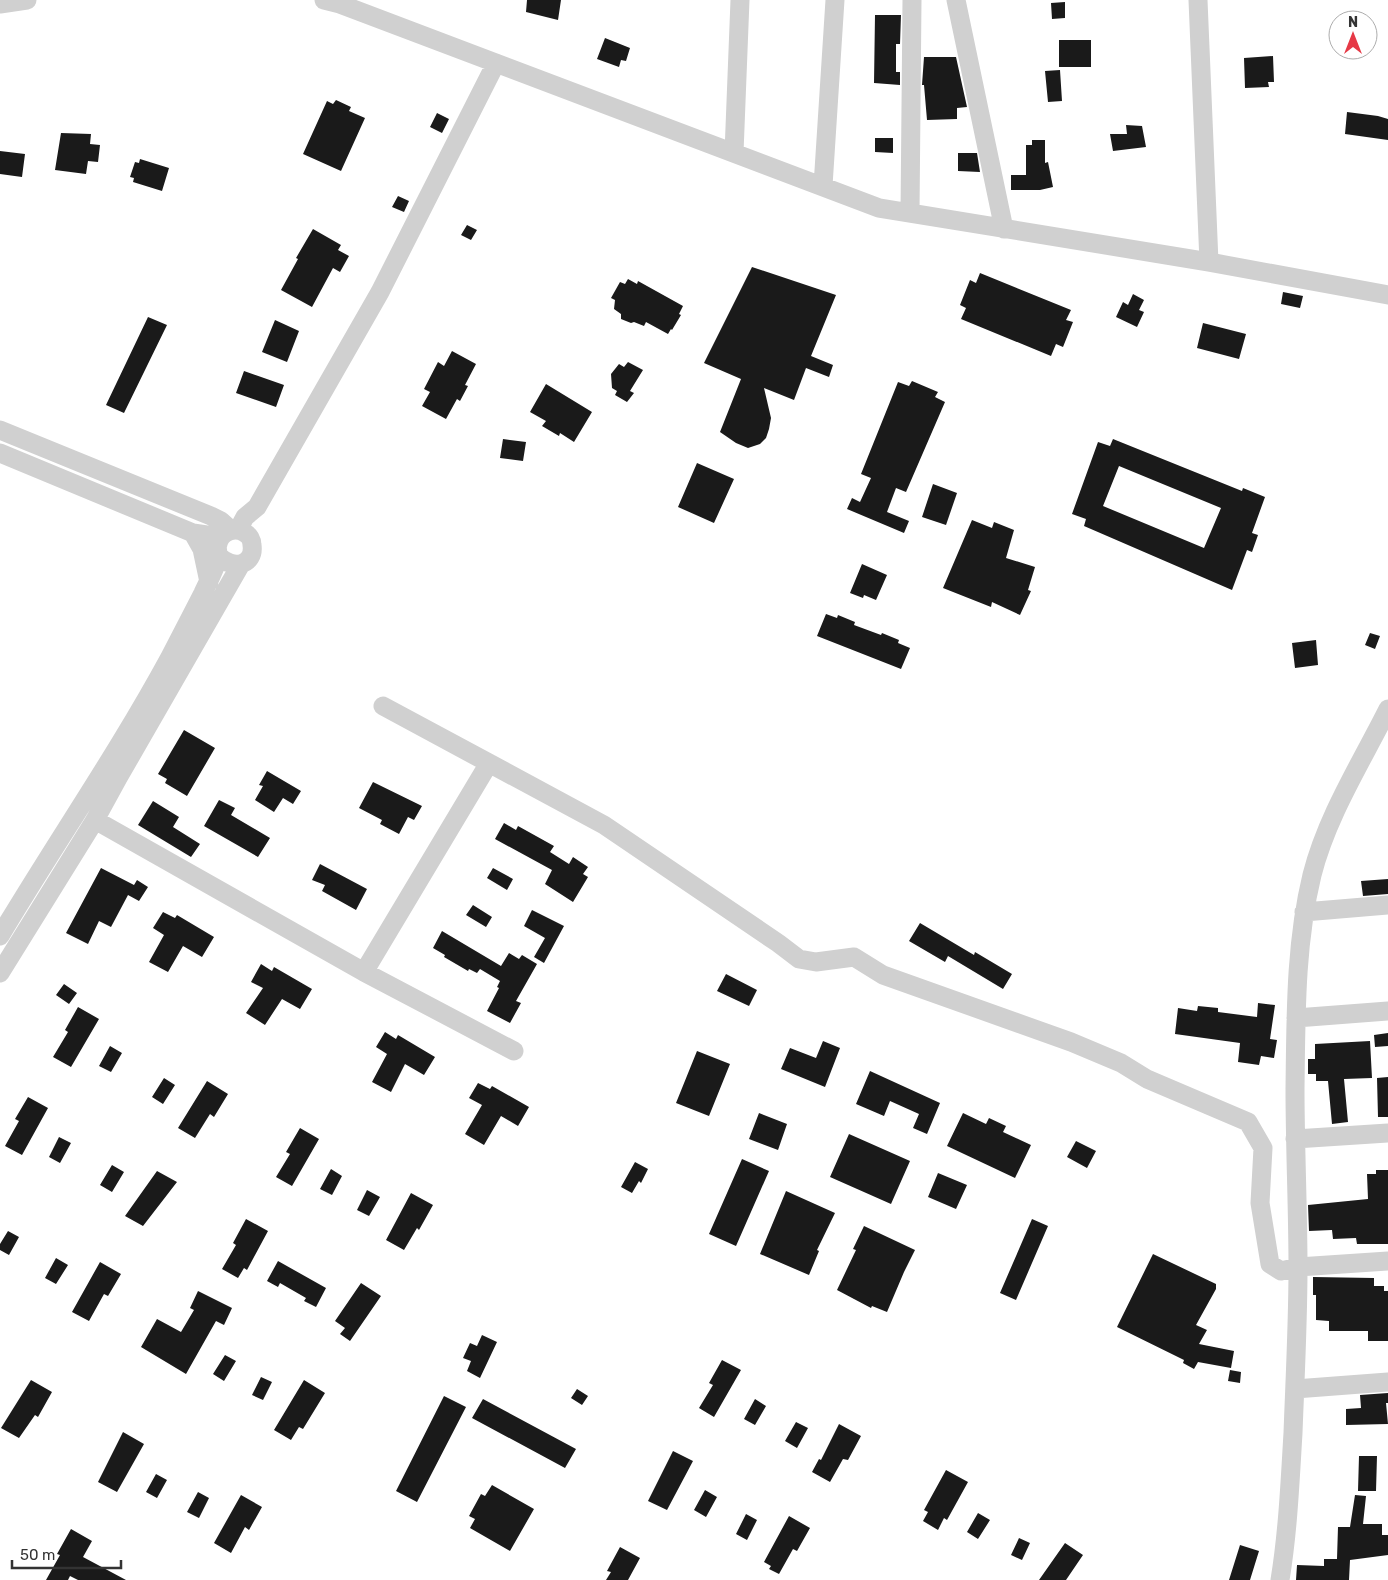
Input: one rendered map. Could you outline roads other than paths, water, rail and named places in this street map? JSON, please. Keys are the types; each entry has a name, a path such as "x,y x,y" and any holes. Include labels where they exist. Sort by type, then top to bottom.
{"street":[{"path":"324,0 879,208 1209,262 1388,295"},
{"path":"734,153 740,0"},
{"path":"823,186 835,0"},
{"path":"956,0 1004,229"},
{"path":"1198,0 1209,262"},
{"path":"910,213 916,1"},
{"path":"0,936 170,658 209,582 219,556 218,543 257,524 256,507 380,292 496,63"},
{"path":"0,430 211,516 221,521 235,535 253,546 250,557 241,564 95,820 0,973"},
{"path":"0,453 193,533 235,535"},
{"path":"193,533 202,549 209,582"},
{"path":"219,556 225,562 232,565 241,564"},
{"path":"383,706 604,825 799,959 816,962 854,957 883,975 1071,1042 1121,1063 1147,1079 1248,1122 1263,1148 1260,1203 1270,1264 1281,1270 1298,1267 1388,1261"},
{"path":"1280,1580 1289,1502 1294,1389 1298,1267 1295,1139 1296,1018 1299,956 1304,912 1320,847 1342,797 1388,708"},
{"path":"364,972 489,763"},
{"path":"95,820 364,972 514,1051"},
{"path":"1304,912 1388,905"},
{"path":"1296,1018 1388,1011"},
{"path":"1295,1139 1388,1133"},
{"path":"1294,1389 1388,1382"}]}
